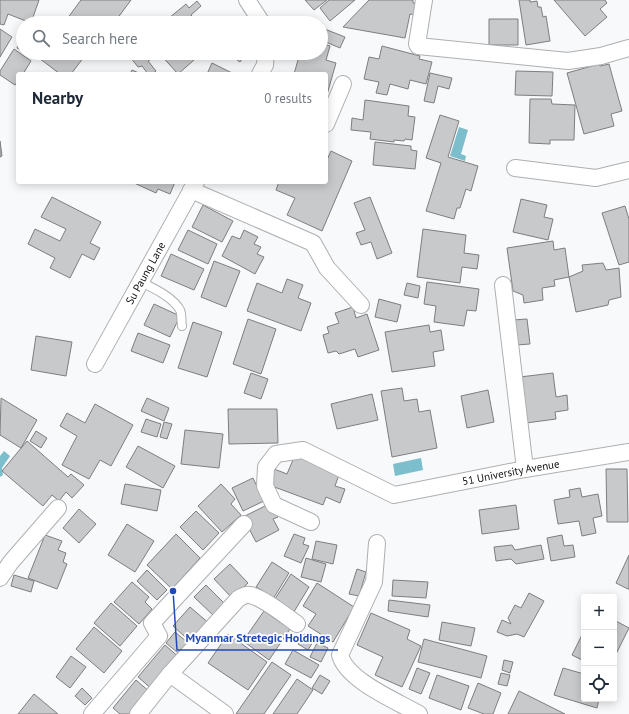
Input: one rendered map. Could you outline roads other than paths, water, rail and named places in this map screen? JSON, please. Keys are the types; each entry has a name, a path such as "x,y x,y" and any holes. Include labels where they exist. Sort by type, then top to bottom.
{"street":[{"path":"247,0 257,16"},
{"path":"424,0 417,44 418,46 568,61 600,56 629,48"},
{"path":"261,72 265,65 265,60"},
{"path":"328,119 343,84"},
{"path":"515,168 596,178 629,170"},
{"path":"194,186 313,243 327,268 361,305"},
{"name":"Su Paung Lane","path":"95,364 194,186"},
{"path":"503,285 525,469"},
{"name":"51 University Avenue","path":"311,522 274,505 265,486 266,467 276,454 303,450 394,495 525,469 629,452"},
{"path":"0,578 58,508"},
{"path":"92,714 159,636 152,623 244,524"},
{"path":"377,543 374,582 340,655 342,664 365,684 419,714"},
{"path":"138,714 170,674 238,599 243,596 250,595 256,598 297,624"},
{"path":"170,674 225,714"}],"lane":[{"path":"141,282 153,288 181,311 182,326"}],"water":[{"path":"459,127 468,130 461,154 466,156 465,161 450,156"},
{"path":"4,451 10,456 2,468 3,475 0,477 0,456"},
{"path":"421,458 423,470 395,476 393,464"}],"place":[{"name":"Myanmar Stretegic Holdings","path":"173,591"}]}
